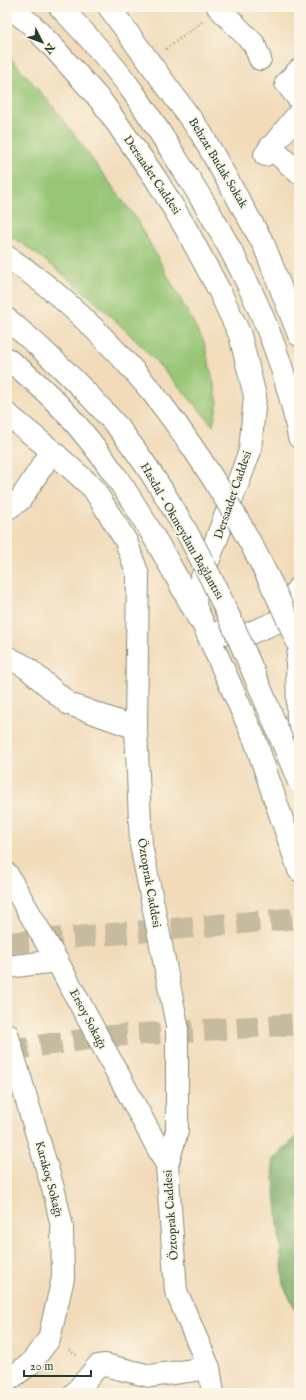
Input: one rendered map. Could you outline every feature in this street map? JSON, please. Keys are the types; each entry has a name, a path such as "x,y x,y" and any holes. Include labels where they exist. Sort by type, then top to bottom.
{"main road":[{"name":"Dersaadet Caddesi","path":"9,7 31,24 102,102 156,179 185,227 219,290 240,336 255,396 250,451 196,593 195,606 199,619 235,694 254,740 299,870"},
{"path":"60,7 92,40 133,92 196,189 238,265 272,336 299,437"},
{"name":"Behzat Budak Sokak","path":"109,7 202,132 264,245 299,335"},
{"path":"219,8 254,44 260,59"},
{"path":"299,70 286,83 299,99"},
{"path":"299,113 268,151 299,173"},
{"path":"7,258 48,288 91,326 126,362 153,393 178,425 230,508 258,557 284,610 299,647 297,664 299,773"},
{"name":"Hasdal - Okmeydanı Bağlantısı","path":"7,319 66,371 92,398 118,427 154,478 212,578 249,661 299,782"},
{"path":"7,359 55,401 99,455 160,546 199,619 215,631 245,635 277,622 299,587"},
{"name":"Öztoprak Caddesi","path":"7,414 52,451 93,488 126,541 138,575 136,728 141,844 177,1025 177,1131 167,1165 176,1291 209,1368 212,1393"},
{"path":"7,509 20,500 52,451"},
{"path":"7,657 26,667 69,704 136,728"},
{"name":"Ersoy Sokağı","path":"7,874 57,962 167,1165"},
{"path":"7,967 57,962"},
{"name":"Karakoç Sokağı","path":"7,1034 55,1195 62,1226 63,1278 49,1339 30,1364 7,1381"},
{"path":"74,1393 98,1366 105,1365 150,1376 209,1368"}],"path":[{"path":"150,61 219,8"},
{"path":"49,1339 98,1366"}],"green space":[{"path":"7,54 56,110 137,220 204,342 218,402 213,426 167,373 117,322 64,275 7,234"},
{"path":"299,1135 299,1317 284,1287 272,1160"}],"tunnel":[{"path":"7,943 299,918"},
{"path":"7,1050 112,1036 299,1024"}]}
